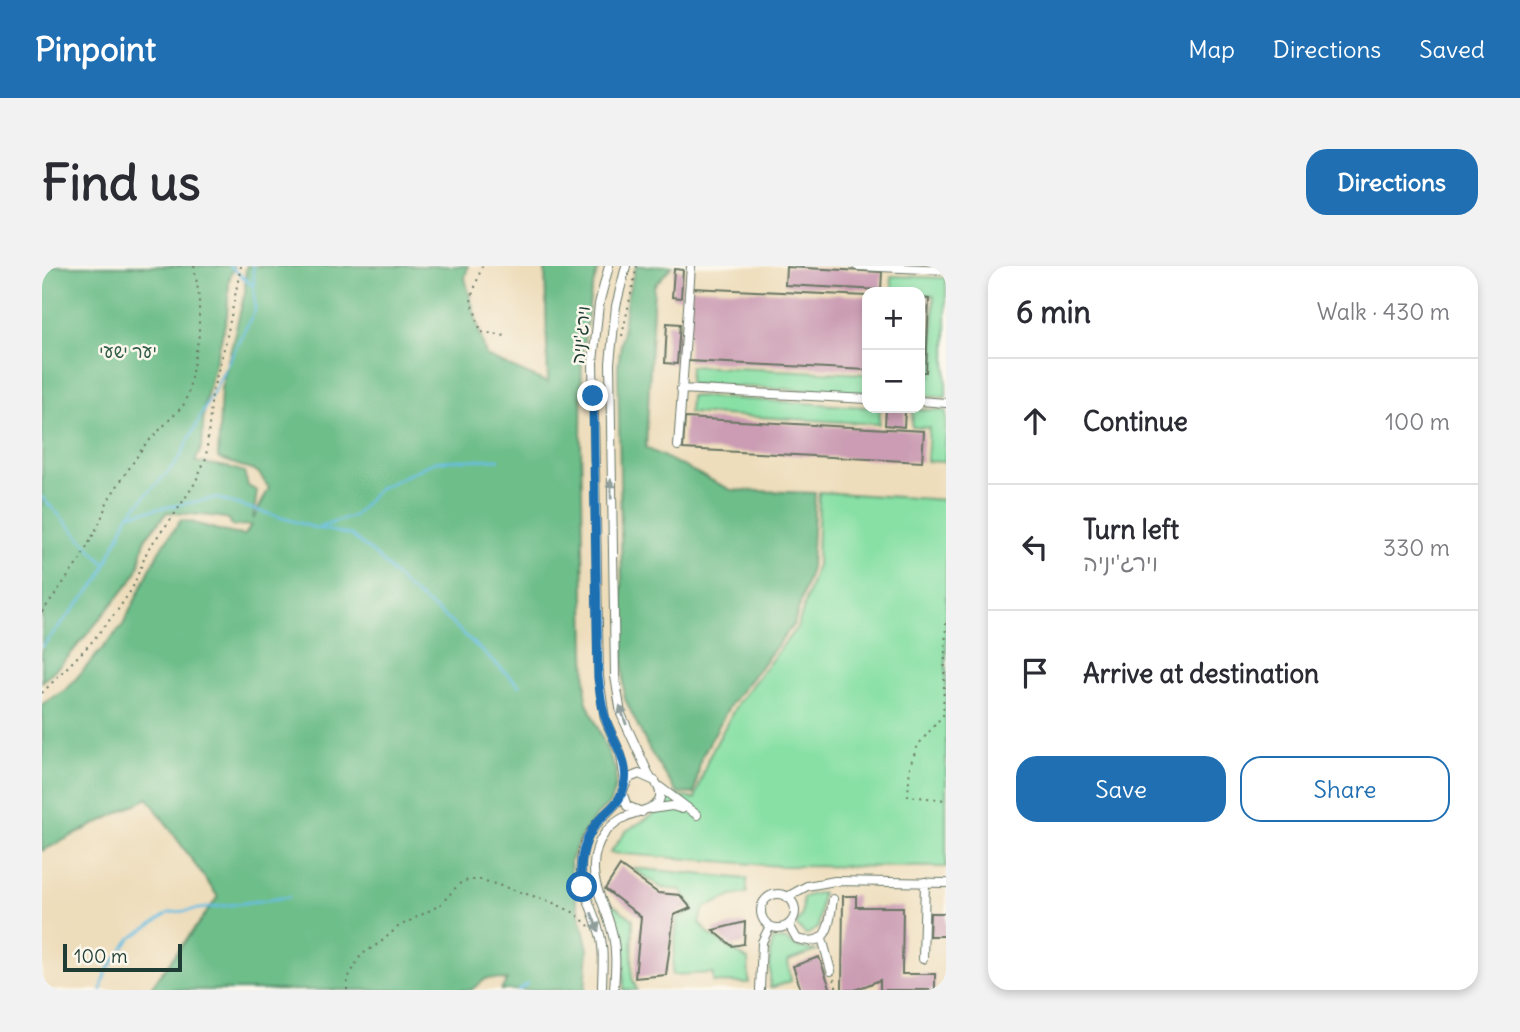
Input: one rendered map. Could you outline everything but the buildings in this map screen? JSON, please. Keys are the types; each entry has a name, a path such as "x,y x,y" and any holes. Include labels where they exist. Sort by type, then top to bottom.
{"street":[{"name":"וירג'יניה","path":"609,266 599,304 593,362 598,677 605,719 621,755 625,782"},
{"name":"וירג'יניה","path":"626,266 616,306 610,363 615,676 621,714 650,777"},
{"path":"678,446 691,266"},
{"path":"857,266 946,270"},
{"path":"681,389 862,398"},
{"path":"925,401 946,402"},
{"path":"602,990 603,958 599,929 582,887 580,868 586,842 596,824 622,797 625,782 639,774 650,777 694,813 672,806 627,815 606,832 597,847 592,868 594,884 611,925 614,941 614,990"},
{"path":"651,809 659,796 657,785"},
{"path":"622,797 631,810 642,812"},
{"path":"787,897 807,886 835,881 946,883"},
{"path":"923,959 925,882"},
{"path":"776,894 787,897 795,908 789,925 781,928 770,926 761,914 763,902 776,894"},
{"path":"789,925 797,939 809,942 821,939 829,928 833,899"},
{"path":"760,990 762,942 770,926"},
{"path":"821,939 831,971"}],"path":[{"path":"42,612 80,560 108,500 144,446 183,405 188,394 200,335 199,296 194,266"},
{"path":"42,693 90,644 117,611 132,589 148,549 195,483 205,458 212,393 241,266"},
{"path":"482,266 471,299 481,332 506,336"},
{"path":"946,623 943,715 918,745 910,765 908,796 946,800"},
{"path":"347,990 347,980 361,955 381,942 398,926 440,905 459,884 467,880 482,880 549,901 575,913 589,926 599,929"},
{"path":"831,971 837,990"}],"green space":[{"name":"יער ישעי","path":"42,266 234,266 229,280 227,316 204,407 202,446 195,462 244,472 248,486 257,491 253,520 269,488 258,472 218,458 221,389 245,292 246,266 468,266 465,278 486,356 548,383 545,266 599,266 591,292 582,355 586,700 616,771 615,788 610,803 595,817 579,840 570,861 572,883 588,949 585,990 501,990 507,980 487,978 471,990 149,990 218,897 148,798 42,851 42,704 67,689 123,625 159,551 181,520 245,535 251,525 232,526 229,519 167,512 145,539 133,579 68,657 42,682"},
{"path":"636,266 672,266 654,286 646,448 731,490 815,493 811,568 794,624 730,705 701,758 694,794 677,793 650,751 624,697 618,367 627,297"},
{"path":"891,276 946,278 946,397 925,396 925,376 931,376 934,296 925,295 925,287 892,287"},
{"path":"690,366 862,374 862,393 689,384"},
{"path":"690,396 862,407 862,413 880,413 879,424 689,413"},
{"path":"925,410 946,411 945,462 927,461 929,428 912,427 913,413 925,413"},
{"path":"819,492 946,500 946,867 779,866 610,853 626,831 653,815 670,795 695,799 708,759 737,704 798,626 817,565"},
{"path":"632,868 747,879 747,893 732,896 704,908 699,922 709,934 748,960 749,983 713,982 713,973 672,975 677,919 694,910 681,890 662,888"},
{"path":"822,893 818,928 806,935 796,925 802,915 803,898"},
{"path":"608,901 633,919 632,978 637,990 624,990 622,935"},
{"path":"784,939 797,947 816,951 788,961 791,981 770,988 770,953 773,940"}],"waterway":[{"path":"230,266 254,287"},
{"path":"42,646 99,580 129,514 178,461 255,310 253,266"},
{"path":"317,528 354,516 378,489 436,461 499,459"},
{"path":"42,497 106,565"},
{"path":"129,514 216,498 316,528 351,535 379,558 407,588 445,617 520,686"},
{"path":"101,990 106,972 130,939 169,913 289,897"},
{"path":"519,990 527,984"}],"route":[{"path":"582,887 580,868 586,842 596,824 622,797 625,782 621,755 605,719 598,677 593,396"}]}
